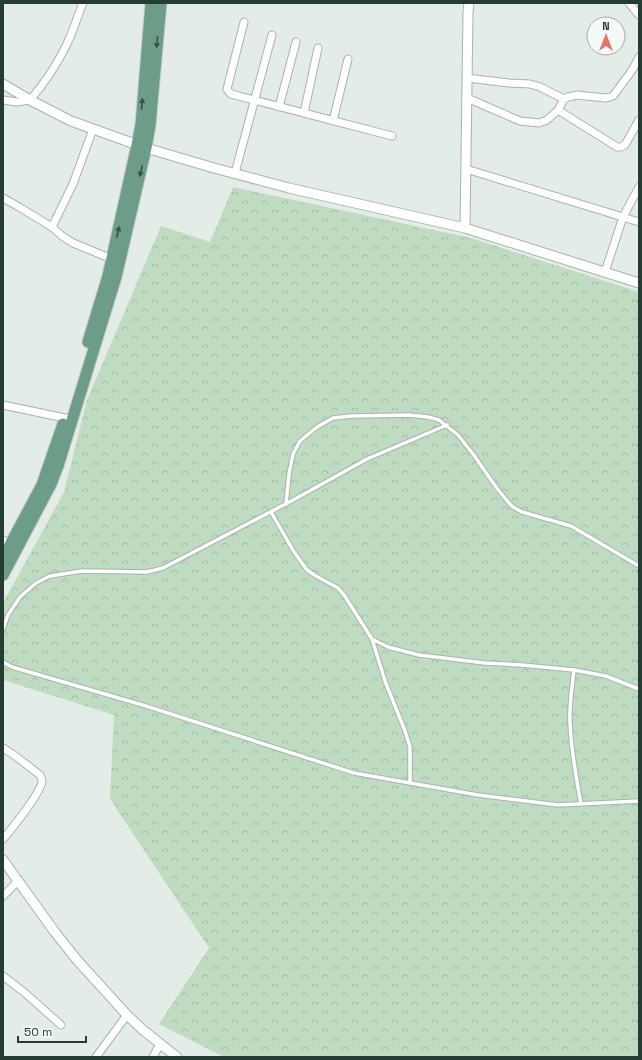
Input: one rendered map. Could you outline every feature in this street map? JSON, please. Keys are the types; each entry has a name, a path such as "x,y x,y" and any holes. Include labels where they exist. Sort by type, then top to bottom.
{"main road":[{"path":"3,558 6,543 42,485 65,418 108,276 142,147 150,125 151,3"},
{"path":"3,575 51,484 58,466 116,277 142,147"}],"street":[{"path":"3,100 17,102 30,100 43,85 71,36 83,3"},
{"path":"465,228 469,3"},
{"path":"629,3 639,16"},
{"path":"244,22 227,89 231,94 392,136"},
{"path":"235,173 272,35"},
{"path":"279,107 296,42"},
{"path":"304,113 318,48"},
{"path":"467,98 520,121 539,123 547,120 558,110 564,99 568,97 577,95 606,98 613,96 633,70 639,56"},
{"path":"333,121 348,59"},
{"path":"467,78 530,84 540,87 564,99"},
{"path":"3,84 71,121 142,147 289,188 465,228 639,283"},
{"path":"558,110 617,147 622,147 625,145 639,120"},
{"path":"52,227 73,184 93,129"},
{"path":"466,169 639,222"},
{"path":"605,272 623,217 639,187"},
{"path":"3,198 52,227 73,243 112,259"},
{"path":"3,405 65,418"},
{"path":"3,748 40,775 42,780 39,789 30,803 3,839"},
{"path":"3,860 54,931 77,960 127,1015 177,1057"},
{"path":"3,896 18,881"},
{"path":"3,976 25,993 61,1025"},
{"path":"96,1057 127,1015"},
{"path":"153,1057 160,1044"}],"lane":[{"path":"286,504 292,454 300,441 317,427 333,418 351,416 409,415 428,417 439,420 458,435 496,487 513,507 522,512 571,526 639,566"},
{"path":"3,629 8,615 20,596 36,583 50,576 82,571 147,572 163,568 286,504 367,459 447,425"},
{"path":"271,512 294,552 307,570 338,588 372,639 388,688 406,731 410,747 410,783"},
{"path":"372,639 388,647 419,655 485,663 574,670 606,676 639,689"},
{"path":"3,662 12,667 146,706 354,773 492,797 558,805 639,801"},
{"path":"574,670 570,722 573,761 580,804"}],"green space":[{"path":"233,187 471,238 639,292 639,1057 224,1057 159,1024 209,948 110,799 114,715 3,680 3,603 64,492 87,400 161,226 210,242"}]}
